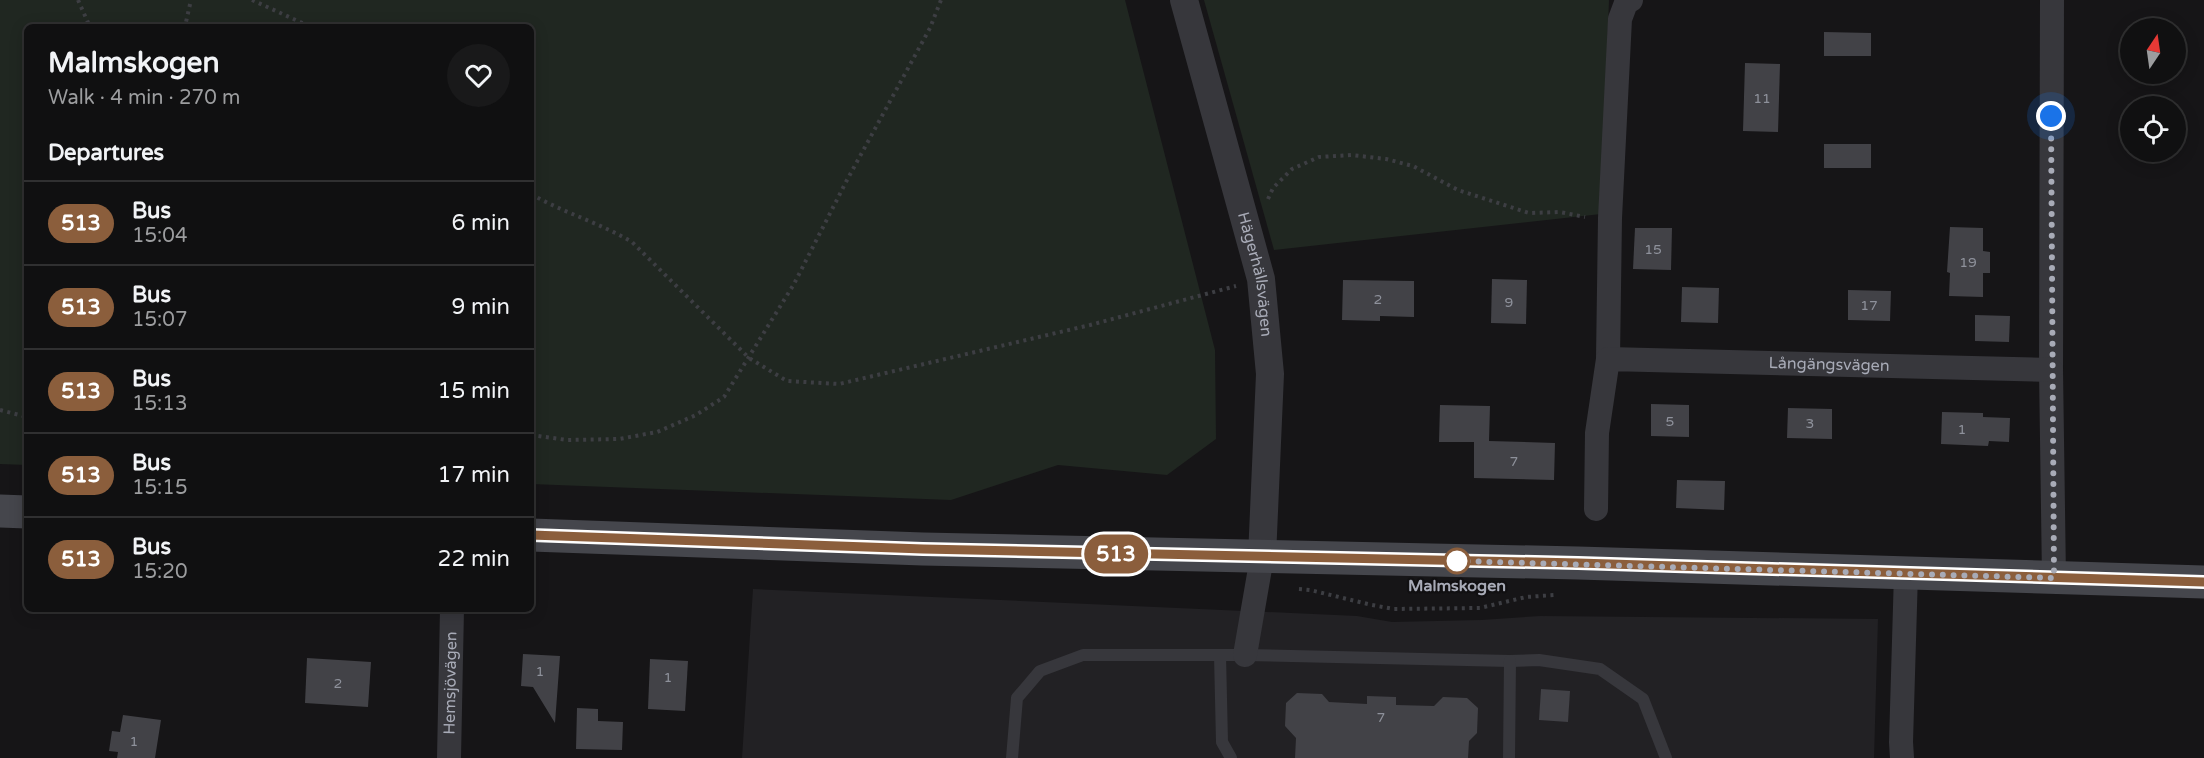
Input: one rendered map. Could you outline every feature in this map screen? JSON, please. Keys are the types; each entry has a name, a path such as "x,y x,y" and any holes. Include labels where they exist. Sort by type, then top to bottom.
{"main road":[{"path":"0,511 24,512"},
{"path":"534,535 923,549 1578,563 2204,582"}],"street":[{"name":"Hägerhällsvägen","path":"1184,0 1261,279 1270,374 1262,557"},
{"path":"1596,509 1598,433 1608,360 1610,218 1620,19 1626,3 1631,0"},
{"path":"2052,0 2051,370 2054,578"},
{"name":"Långängsvägen","path":"1608,360 2051,370"},
{"path":"1245,655 1262,557"},
{"path":"1902,758 1906,573"},
{"name":"Hemsjövägen","path":"449,758 452,612"}],"lane":[{"path":"1012,758 1017,698 1040,671 1083,655 1539,660 1600,669 1643,699 1666,758"},
{"path":"1220,655 1222,742 1231,758"},
{"path":"1509,758 1510,661"}],"path":[{"path":"78,0 89,24"},
{"path":"184,24 191,0"},
{"path":"252,0 304,24"},
{"path":"534,435 567,440 619,439 657,432 696,415 724,397 794,285 847,180 930,28 941,0"},
{"path":"1249,232 1273,188 1292,169 1319,157 1352,155 1413,165 1458,190 1498,205 1529,213 1560,212 1583,217 1610,218"},
{"path":"534,196 556,209 609,229 632,242 749,358 787,381 838,384 1090,325 1261,279"},
{"path":"0,410 24,416"}],"shaded area":[{"path":"0,0 1125,0 1215,350 1216,439 1167,475 1058,465 951,500 534,484 534,24 24,24 24,465 0,464"},
{"path":"1204,0 1609,0 1601,214 1274,250"},
{"path":"753,589 1357,616 1392,622 1540,616 1878,619 1874,758 742,758"}],"building":[{"path":"1824,32 1871,33 1871,56 1824,56"},
{"path":"1745,63 1780,64 1778,132 1743,131"},
{"path":"1824,144 1871,144 1871,168 1824,168"},
{"path":"1950,227 1983,228 1983,251 1990,252 1990,273 1983,273 1983,297 1949,296 1950,273 1947,272"},
{"path":"1635,228 1672,228 1671,270 1633,269"},
{"path":"1492,279 1527,280 1526,324 1491,323"},
{"path":"1343,280 1414,281 1414,317 1380,316 1380,321 1342,320"},
{"path":"1682,287 1719,288 1718,323 1681,322"},
{"path":"1848,290 1891,291 1890,321 1848,320"},
{"path":"1975,315 2010,316 2009,342 1975,341"},
{"path":"1651,404 1689,405 1689,437 1651,436"},
{"path":"1440,405 1490,406 1489,441 1555,443 1554,480 1474,478 1474,442 1439,442"},
{"path":"1788,408 1832,409 1832,439 1787,438"},
{"path":"1942,412 1983,413 1983,417 2010,418 2009,442 1989,441 1988,446 1941,444"},
{"path":"1677,480 1725,481 1724,510 1676,508"},
{"path":"523,654 560,656 555,723 533,687 521,686"},
{"path":"307,658 371,662 368,707 305,703"},
{"path":"650,659 688,661 685,711 648,709"},
{"path":"1541,689 1570,691 1568,722 1539,720"},
{"path":"1297,693 1322,694 1329,702 1367,704 1367,696 1396,697 1396,705 1434,706 1443,697 1467,698 1478,708 1477,733 1469,741 1468,758 1295,758 1296,738 1285,726 1286,703"},
{"path":"577,708 598,709 598,721 623,722 622,750 576,749"},
{"path":"123,715 161,720 155,758 117,758 118,752 109,751 112,731 120,732"}],"bus line":[{"name":"513","path":"534,535 923,549 1578,563 2204,582"}],"place":[{"name":"Malmskogen","path":"1457,561"}],"route":[{"path":"1457,561 2054,578 2051,116"}]}
